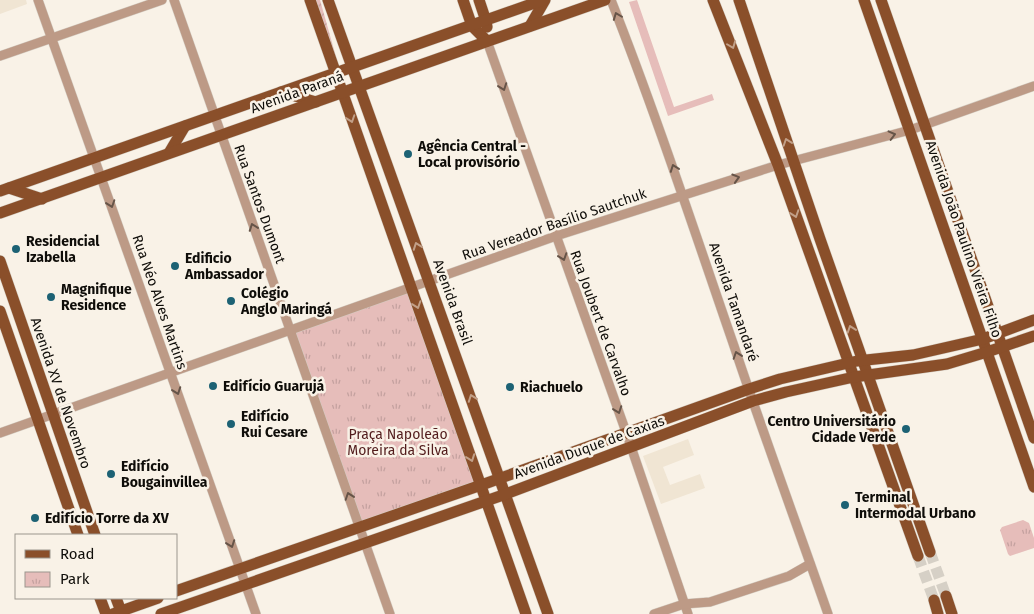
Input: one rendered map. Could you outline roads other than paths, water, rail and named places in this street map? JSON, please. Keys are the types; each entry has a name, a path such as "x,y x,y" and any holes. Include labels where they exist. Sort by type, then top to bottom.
{"main road":[{"path":"310,0 526,614"},
{"name":"Avenida Brasil","path":"328,0 548,614"},
{"path":"463,0 472,26 487,41"},
{"path":"479,0 486,21 487,41"},
{"name":"Avenida Paraná","path":"5,189 544,0"},
{"path":"530,26 544,0"},
{"name":"Avenida Paraná","path":"0,213 605,0"},
{"path":"713,0 778,164 918,556"},
{"path":"739,0 930,552"},
{"name":"Avenida João Paulino Vieira Filho","path":"864,0 1034,487"},
{"name":"Avenida João Paulino Vieira Filho","path":"881,0 1034,438"},
{"path":"419,44 444,56"},
{"path":"281,92 316,102"},
{"path":"169,153 185,126"},
{"path":"5,189 42,199"},
{"name":"Avenida XV de Novembro","path":"0,261 94,534"},
{"path":"0,311 78,534"},
{"name":"Avenida Duque de Caxias","path":"178,592 240,568 360,528 626,432 780,379 862,360 913,355 982,338 1034,320"},
{"name":"Avenida Duque de Caxias","path":"161,614 506,494 753,401 854,377 946,364 1034,336"},
{"path":"913,355 946,364"},
{"path":"803,388 820,370"},
{"path":"674,415 707,418"},
{"path":"567,470 590,445"},
{"path":"410,510 440,516"},
{"path":"290,568 307,546"},
{"path":"178,594 200,600"},
{"path":"946,596 952,614"},
{"path":"100,599 106,614"},
{"path":"116,599 119,613 155,599"},
{"path":"934,600 938,614"}],"street":[{"name":"Rua Néo Alves Martins","path":"38,0 256,614"},
{"path":"0,56 162,0"},
{"name":"Rua Santos Dumont","path":"174,0 390,614"},
{"name":"Avenida Tamandaré","path":"611,0 683,194 828,614"},
{"name":"Rua Joubert de Carvalho","path":"487,41 626,432 688,614"},
{"name":"Rua Vereador Basílio Sautchuk","path":"0,433 556,236 778,164 910,130 1034,86"},
{"path":"654,614 684,604 710,602 790,576 810,564"}],"tunnel":[{"path":"930,552 946,596"},
{"path":"918,556 934,600"}],"place":[{"name":"Agência Central - Local provisório","path":"408,154"},
{"name":"Residencial Izabella","path":"16,249"},
{"name":"Edificio Ambassador","path":"175,266"},
{"name":"Magnifique Residence","path":"51,297"},
{"name":"Colégio Anglo Maringá","path":"231,301"},
{"name":"Edifício Guarujá","path":"213,386"},
{"name":"Riachuelo","path":"510,387"},
{"name":"Edifício Rui Cesare","path":"231,424"},
{"name":"Centro Universitário Cidade Verde","path":"906,429"},
{"name":"Edifício Bougainvillea","path":"111,474"},
{"name":"Terminal Intermodal Urbano","path":"845,505"},
{"name":"Edifício Torre da XV","path":"35,518"}],"park label":[{"name":"Praça Napoleão Moreira da Silva","path":"398,442"}]}
